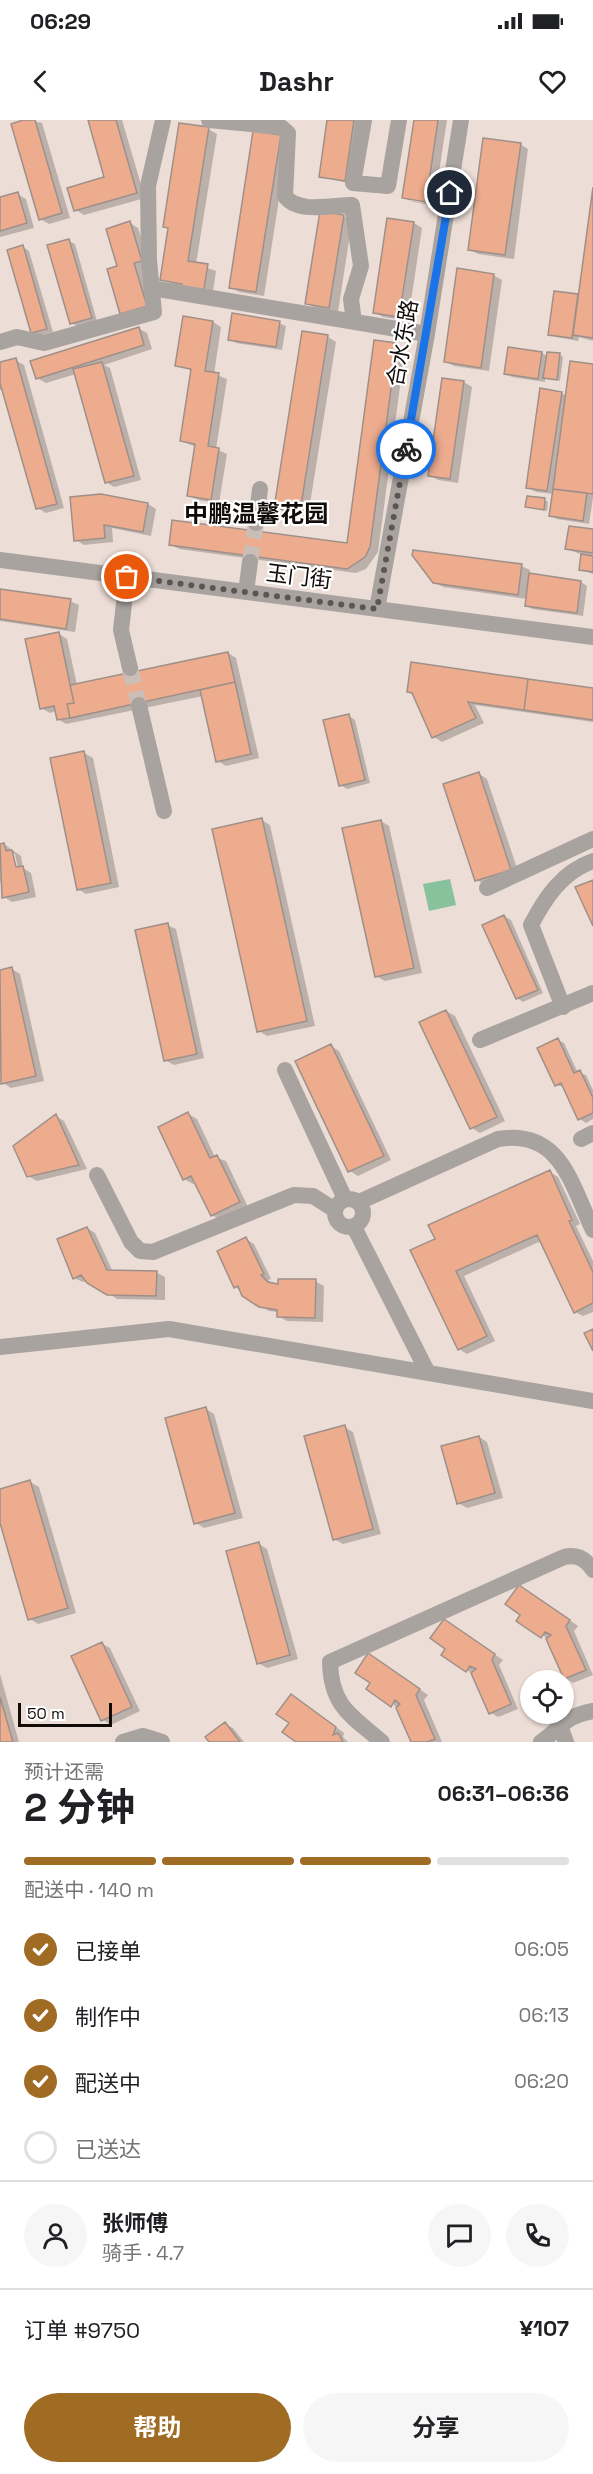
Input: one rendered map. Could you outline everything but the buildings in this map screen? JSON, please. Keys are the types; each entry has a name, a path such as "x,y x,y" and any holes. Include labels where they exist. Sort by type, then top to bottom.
{"street":[{"path":"0,342 17,337 44,343 154,312 148,186 163,120"},
{"path":"209,120 281,127 288,133 285,196 290,203 300,206 352,205 361,266 351,299 354,322"},
{"path":"364,120 353,183 388,186 399,120"},
{"name":"合水东路","path":"377,609 427,334 461,120"},
{"path":"152,288 427,334"},
{"path":"256,523 260,489"},
{"name":"玉门街","path":"0,560 593,637"},
{"path":"246,592 250,562"},
{"path":"127,577 121,630 130,668"},
{"path":"139,705 164,811"},
{"path":"487,888 593,839"},
{"path":"563,1007 531,925 548,892 583,865 593,861"},
{"path":"480,1040 593,993"},
{"path":"285,1071 346,1204 339,1223 354,1227 428,1372"},
{"path":"346,1204 498,1139 514,1137 531,1139 546,1146 558,1157 593,1230"},
{"path":"97,1175 131,1242 146,1252 153,1252 294,1195 314,1196 346,1204 363,1216 354,1227"},
{"path":"0,1347 169,1329 593,1401"},
{"path":"382,1742 349,1716 335,1697 330,1662 564,1557 584,1559 593,1570"},
{"path":"574,1715 593,1711"},
{"path":"542,1742 560,1724 566,1742"},
{"path":"123,1742 143,1736 162,1742"}],"green space":[{"path":"450,879 456,905 429,911 423,884"}],"tunnel":[{"path":"250,562 256,523"},
{"path":"130,668 139,705"}],"way so far":[{"path":"127,577 377,609 406,449"}],"district":[{"name":"中鹏温馨花园","path":"256,513"}],"route":[{"path":"406,449 450,193"}]}
